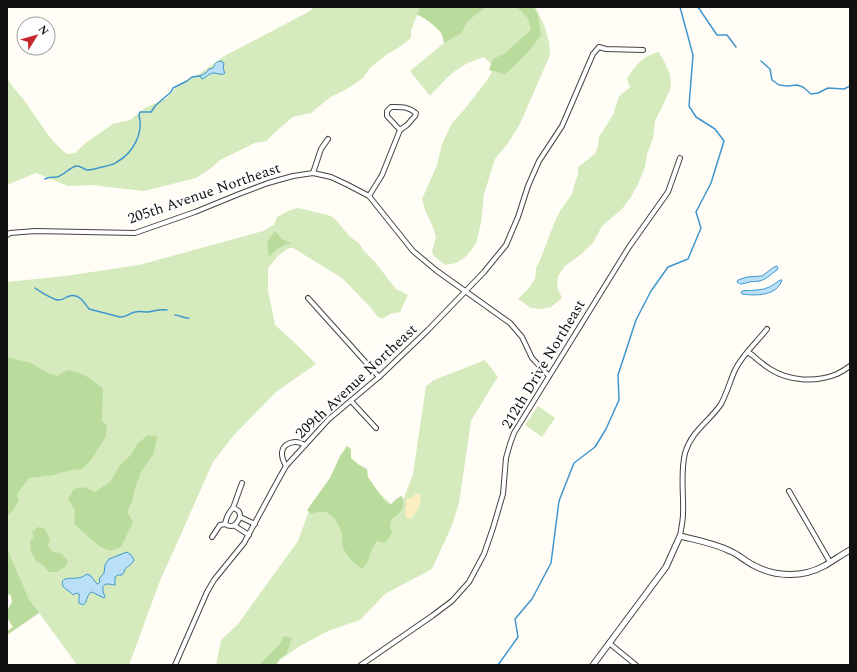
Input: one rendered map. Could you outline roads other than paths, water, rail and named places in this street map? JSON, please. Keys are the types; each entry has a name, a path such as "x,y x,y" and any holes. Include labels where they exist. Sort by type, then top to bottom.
{"street":[{"name":"209th Avenue Northeast","path":"175,665 207,592 214,580 244,543 286,466 329,419 379,377 465,292 506,245 518,218 528,186 539,160 562,126 593,54 599,47 606,49 643,50"},
{"path":"368,196 382,175 400,130 407,125 416,113 410,108 391,107 387,111 387,116 400,130"},
{"path":"328,139 321,149 313,173 331,177 348,184 368,196 413,251 437,272 510,323 522,337 532,358 549,376"},
{"name":"212th Drive Northeast","path":"361,665 432,616 452,600 469,582 484,554 503,494 506,458 514,433 629,247 668,192 680,158"},
{"name":"205th Avenue Northeast","path":"7,235 35,231 135,233 195,212 268,183 293,176 313,173"},
{"path":"308,298 379,377"},
{"path":"593,665 666,567 680,536 683,515 682,468 691,439 696,431 712,416 726,392 735,369 767,329"},
{"path":"748,352 770,369 784,376 803,380 823,378 836,374 850,366"},
{"path":"351,400 376,428"},
{"path":"286,466 282,460 281,452 284,447 289,443 296,442 305,445"},
{"path":"225,524 225,520 233,508 242,483"},
{"path":"789,491 830,562"},
{"path":"233,508 240,512 240,517 235,526"},
{"path":"240,517 255,524"},
{"path":"212,538 220,525 225,524 233,527 235,526 249,535"},
{"path":"680,536 724,548 753,566 777,574 793,575 805,573 820,568 850,550"},
{"path":"609,643 636,665"}],"water":[{"path":"221,61 224,63 224,74 212,73 202,79 200,76 209,69 213,68 216,63"},
{"path":"777,266 777,270 762,280 741,284 737,282 738,280 747,277 762,276"},
{"path":"782,280 776,289 765,294 753,295 741,293 742,291 766,288"},
{"path":"127,552 134,560 132,564 126,568 122,575 115,577 115,585 106,584 103,586 104,598 92,592 89,594 83,605 79,603 79,594 76,593 73,595 63,587 62,583 65,579 80,578 87,574 91,576 98,584 100,582 99,579 104,573 105,565 109,559"}],"waterway":[{"path":"498,665 518,637 515,619 532,599 551,563 559,501 574,463 595,447 606,429 619,400 618,375 636,320 651,291 668,267 688,259 701,228 696,212 711,183 724,141 715,129 696,117 689,106 693,55 680,7"},
{"path":"698,7 717,35 727,35 736,47"},
{"path":"761,61 770,69 772,80 779,85 797,85 803,87 811,94 818,93 828,88 844,89 850,86"},
{"path":"45,179 60,176 76,166 89,170 114,164 123,158 136,142 140,129 140,112 151,112 156,105 171,92 173,88 192,77 200,76"},
{"path":"35,288 56,300 77,296 89,309 120,317 137,312 167,310"},
{"path":"175,315 189,318"}]}
